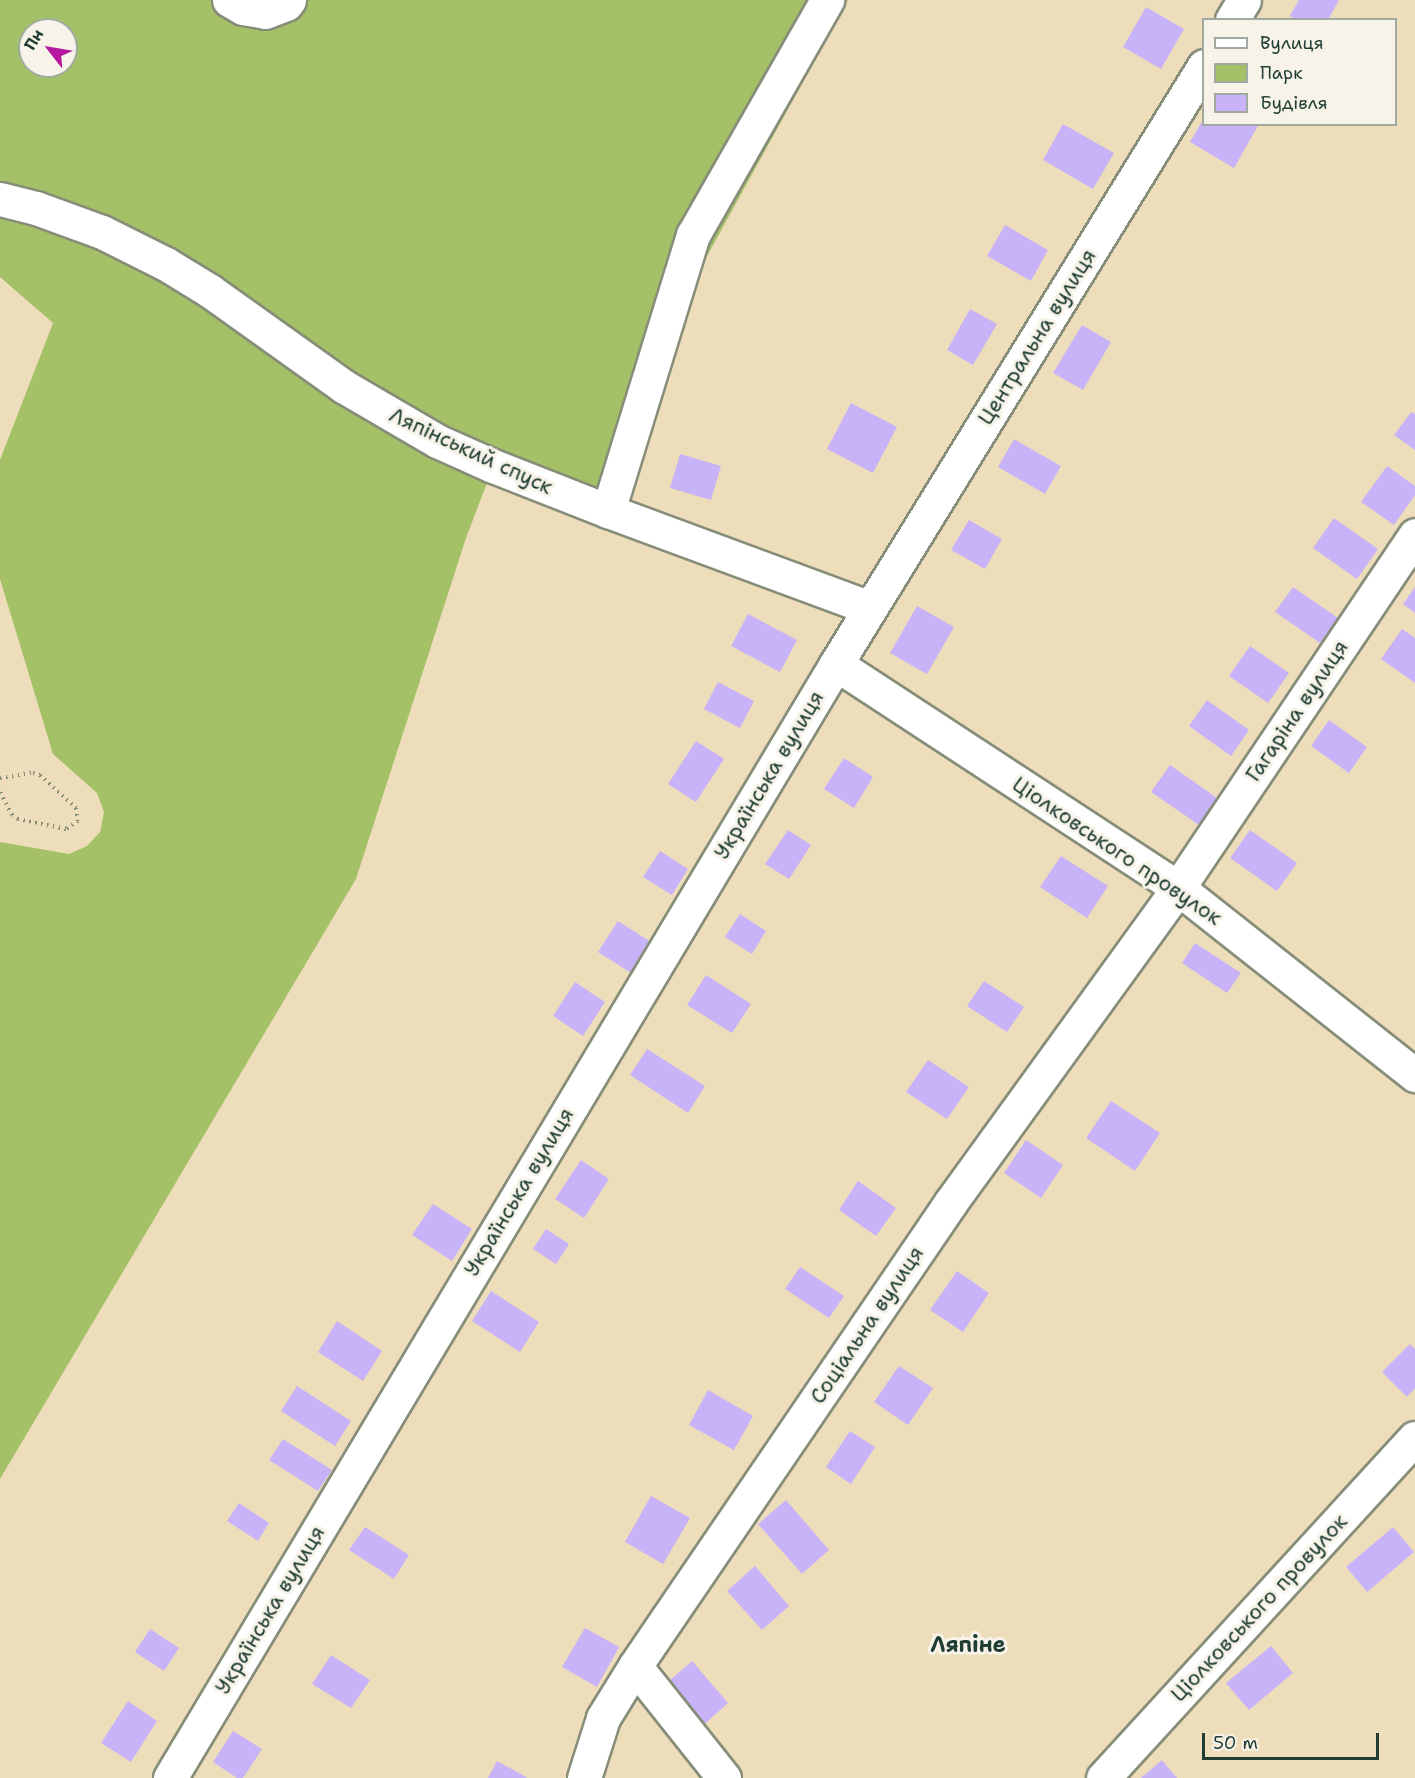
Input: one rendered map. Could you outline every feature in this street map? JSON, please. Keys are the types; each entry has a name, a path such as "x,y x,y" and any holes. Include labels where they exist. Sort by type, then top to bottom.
{"street":[{"path":"229,0 243,8 265,12 286,4 289,0"},
{"path":"608,511 693,235 827,0"},
{"path":"1233,18 1244,0"},
{"name":"Центральна вулиця","path":"870,608 1202,68"},
{"name":"Ляпінський спуск","path":"0,199 36,208 102,232 166,264 210,291 306,361 384,412 437,441 493,466 608,511 870,608"},
{"name":"Гагаріна вулиця","path":"1178,888 1415,535"},
{"name":"Українська вулиця","path":"170,1778 870,608"},
{"name":"Ціолковського провулок","path":"836,664 1178,888 1415,1075"},
{"name":"Соціальна вулиця","path":"584,1778 603,1718 634,1666 951,1202 1178,888"},
{"name":"Ціолковського провулок","path":"1103,1778 1415,1438"},
{"path":"634,1666 724,1778"}],"path":[{"path":"0,778 33,772 40,775 76,808 78,821 66,829 18,819 12,815 0,791"}],"green space":[{"path":"0,0 848,0 696,276 608,511 493,467 466,538 356,879 0,1479 0,842 69,854 87,846 100,832 104,812 97,793 53,754 0,579 0,460 53,323 0,277"}],"building":[{"path":"1299,0 1339,0 1329,18 1293,18 1290,16"},
{"path":"1146,7 1184,29 1161,69 1123,47"},
{"path":"1202,121 1202,126 1258,126 1234,168 1190,142"},
{"path":"1063,124 1114,153 1093,189 1043,160"},
{"path":"1005,225 1048,250 1031,281 987,256"},
{"path":"970,309 997,324 973,365 947,350"},
{"path":"1082,325 1111,342 1083,390 1053,373"},
{"path":"851,403 897,427 873,473 827,449"},
{"path":"1411,412 1415,414 1415,450 1394,435"},
{"path":"1014,439 1061,466 1045,494 998,467"},
{"path":"680,454 721,466 711,500 670,488"},
{"path":"1387,466 1415,486 1415,495 1394,525 1361,502"},
{"path":"1334,518 1378,549 1357,579 1313,548"},
{"path":"969,520 1002,539 985,569 951,550"},
{"path":"1293,587 1338,618 1320,643 1275,612"},
{"path":"1415,587 1415,613 1403,604"},
{"path":"917,606 954,627 927,674 890,653"},
{"path":"748,614 797,640 780,672 731,646"},
{"path":"1402,629 1415,638 1415,683 1381,659"},
{"path":"1250,646 1289,673 1268,703 1229,676"},
{"path":"718,682 754,701 740,728 704,709"},
{"path":"1207,700 1249,730 1231,756 1189,726"},
{"path":"1329,720 1367,747 1349,773 1311,746"},
{"path":"696,741 724,759 696,802 668,784"},
{"path":"844,758 873,777 854,808 824,789"},
{"path":"1170,765 1217,798 1199,825 1151,792"},
{"path":"788,830 811,845 789,879 765,864"},
{"path":"1250,830 1297,863 1277,891 1230,858"},
{"path":"660,851 688,869 672,895 643,877"},
{"path":"1061,856 1108,886 1087,918 1040,887"},
{"path":"740,914 766,931 752,954 725,937"},
{"path":"618,921 651,942 631,973 598,952"},
{"path":"1195,943 1241,973 1227,993 1182,963"},
{"path":"706,975 751,1004 732,1033 687,1005"},
{"path":"984,981 1024,1007 1007,1032 967,1006"},
{"path":"575,982 605,1002 583,1036 553,1016"},
{"path":"647,1049 705,1086 688,1113 630,1075"},
{"path":"928,1060 969,1087 947,1119 906,1092"},
{"path":"1111,1101 1160,1133 1135,1171 1086,1138"},
{"path":"1026,1140 1063,1165 1041,1198 1004,1173"},
{"path":"581,1160 609,1179 584,1218 555,1199"},
{"path":"858,1181 896,1208 876,1236 839,1210"},
{"path":"433,1204 472,1229 452,1261 412,1235"},
{"path":"546,1229 569,1244 556,1264 533,1249"},
{"path":"800,1267 844,1296 829,1318 785,1289"},
{"path":"957,1271 989,1293 963,1332 930,1310"},
{"path":"491,1291 539,1322 520,1352 472,1321"},
{"path":"337,1321 382,1351 363,1381 318,1352"},
{"path":"1410,1344 1415,1349 1415,1388 1407,1397 1382,1372"},
{"path":"899,1366 933,1388 908,1425 874,1402"},
{"path":"297,1386 351,1421 335,1446 281,1411"},
{"path":"708,1390 753,1416 734,1450 689,1425"},
{"path":"850,1431 875,1447 851,1484 826,1467"},
{"path":"283,1439 332,1470 318,1491 269,1460"},
{"path":"651,1496 690,1518 663,1564 625,1542"},
{"path":"786,1500 829,1550 802,1574 758,1524"},
{"path":"239,1503 269,1523 258,1541 227,1521"},
{"path":"365,1527 409,1555 394,1579 349,1550"},
{"path":"1393,1527 1414,1552 1367,1592 1346,1567"},
{"path":"755,1566 789,1606 762,1630 727,1591"},
{"path":"585,1628 619,1647 597,1687 562,1667"},
{"path":"150,1629 179,1648 164,1671 135,1652"},
{"path":"1271,1646 1293,1673 1249,1710 1226,1683"},
{"path":"331,1655 370,1680 351,1708 312,1684"},
{"path":"692,1661 728,1703 698,1730 661,1688"},
{"path":"128,1701 157,1721 131,1762 101,1743"},
{"path":"233,1731 262,1749 243,1778 237,1778 213,1762"},
{"path":"1162,1760 1177,1778 1141,1778"},
{"path":"497,1761 528,1778 488,1778"}],"district":[{"name":"Ляпіне","path":"968,1645"}]}
